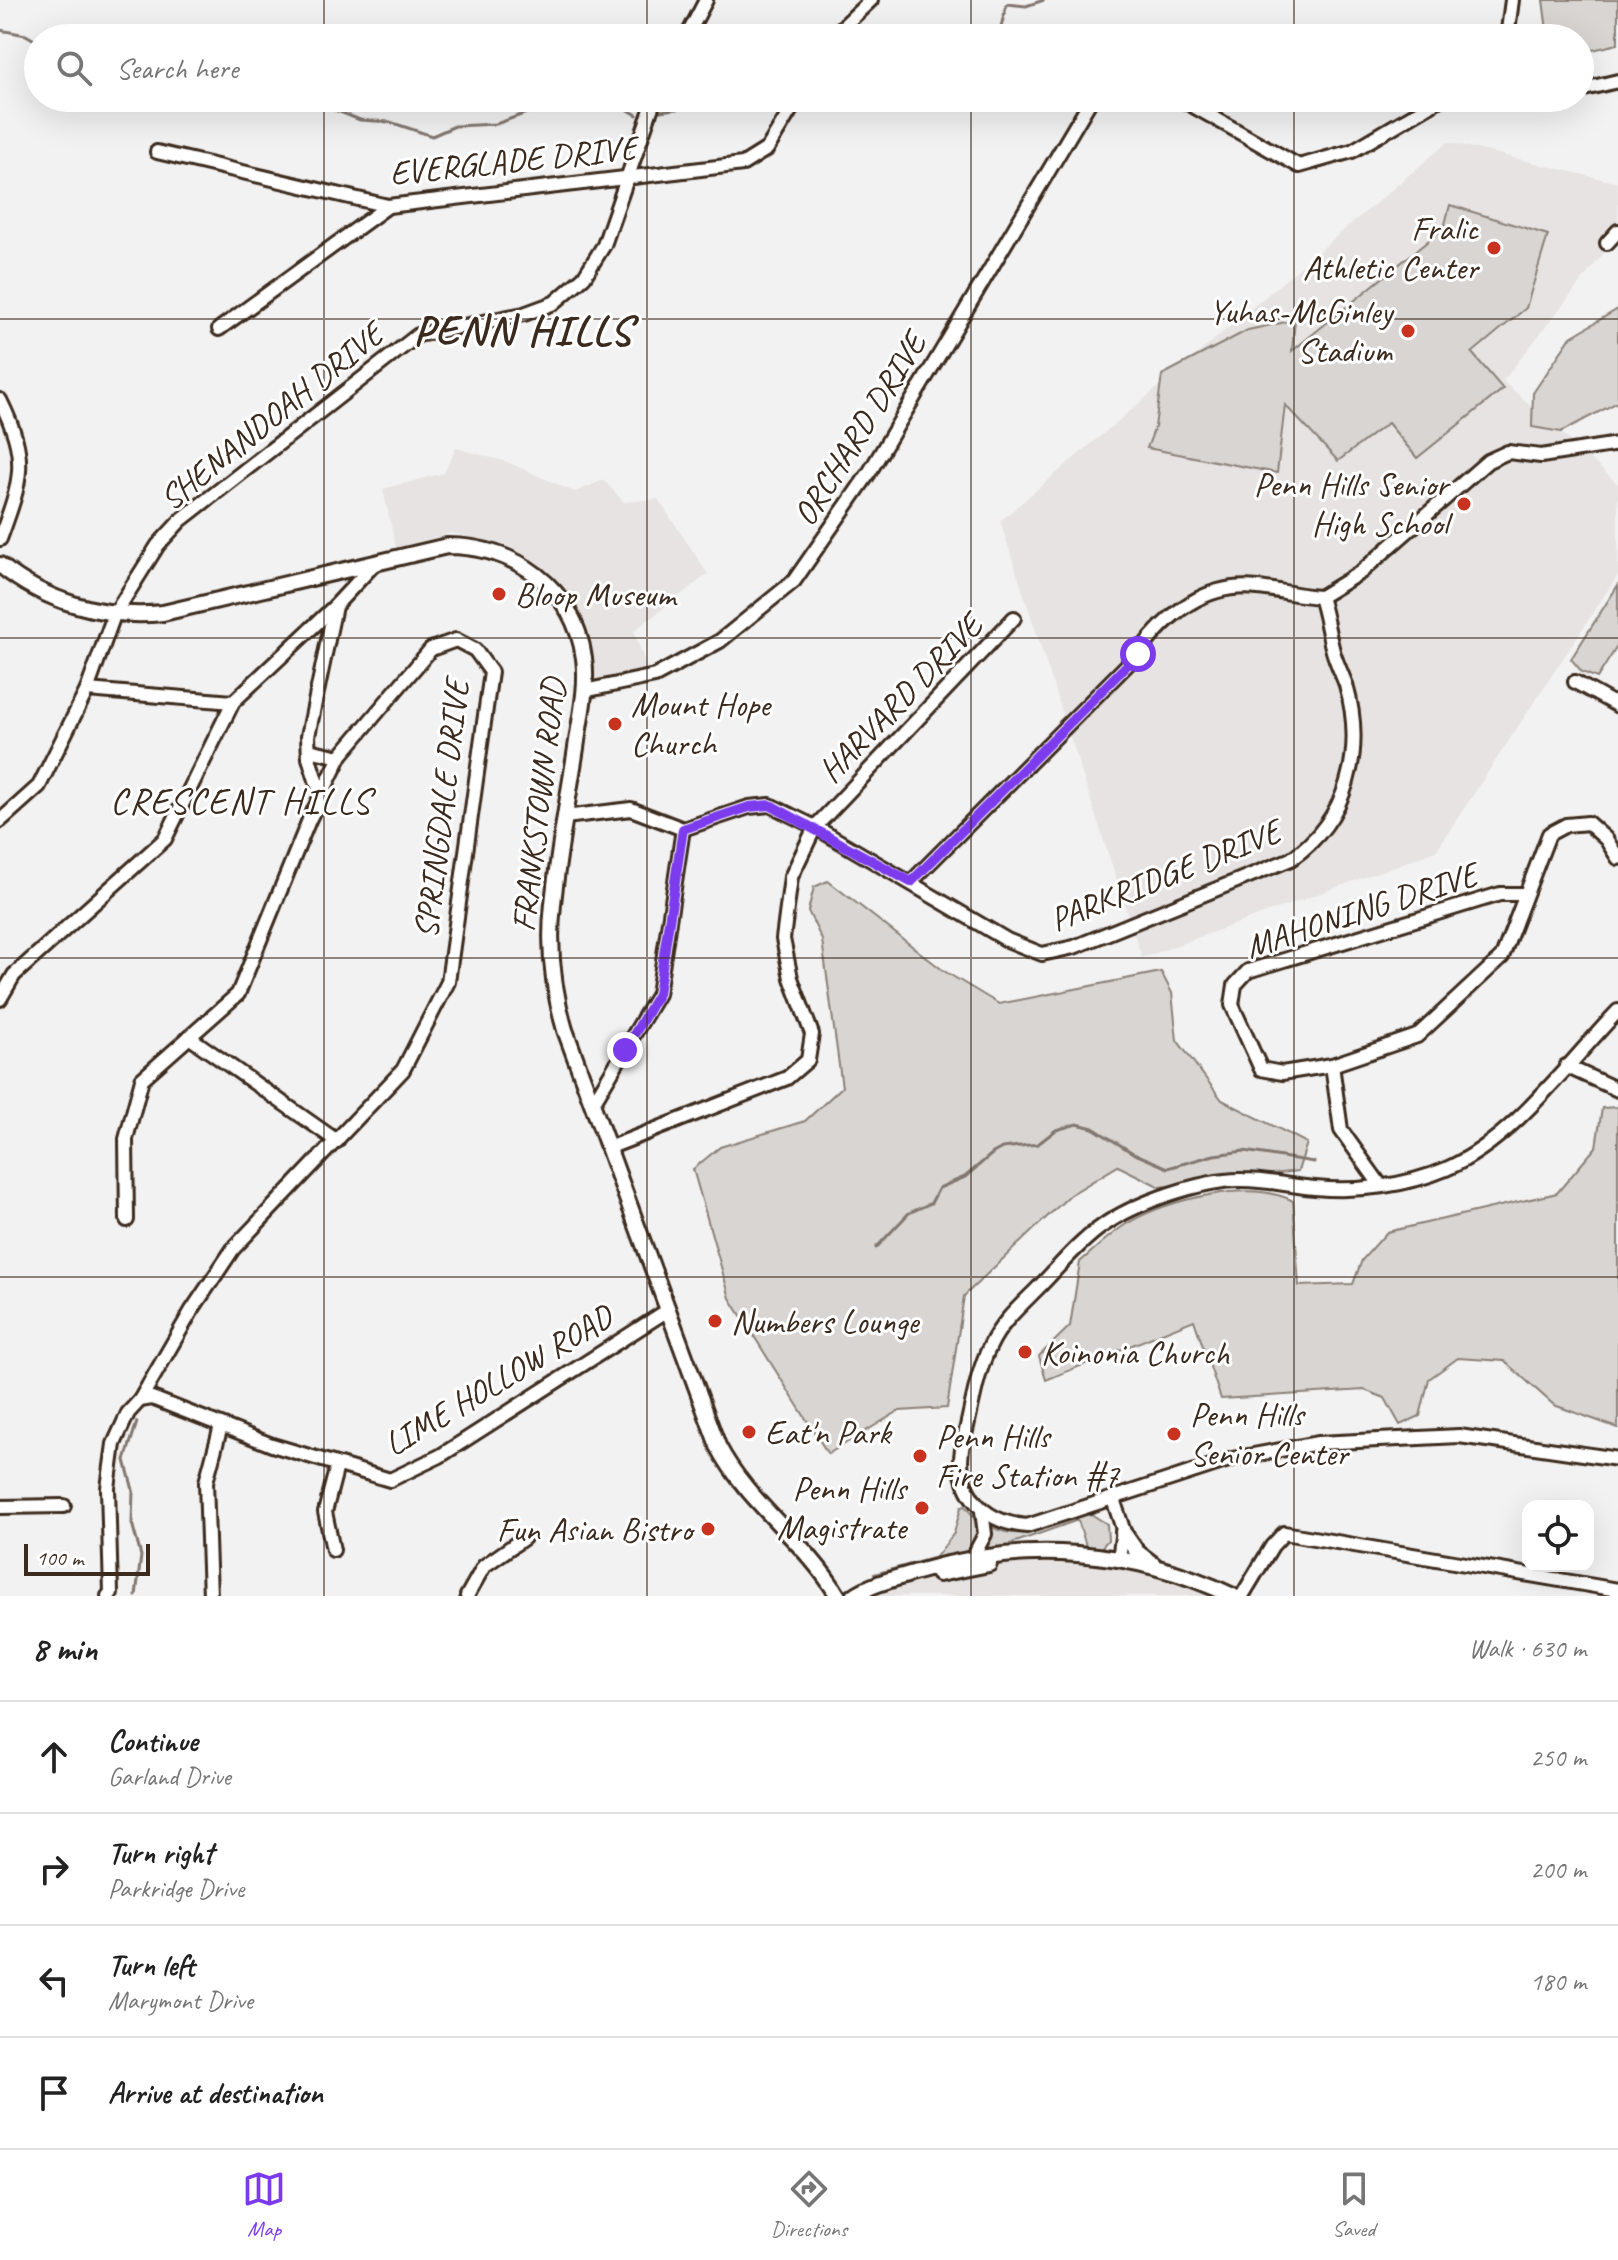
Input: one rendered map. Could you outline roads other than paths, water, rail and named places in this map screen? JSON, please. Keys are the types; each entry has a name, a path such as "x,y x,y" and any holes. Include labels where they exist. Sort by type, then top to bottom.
{"main road":[{"name":"FRANKSTOWN ROAD","path":"1,567 53,596 114,615 173,611 447,546 488,550 515,560 549,586 571,617 584,658 584,691 553,905 552,968 565,1030 728,1465 823,1573 838,1596"},
{"path":"1123,1532 1141,1557 1161,1569"},
{"path":"854,1596 902,1577 973,1557 1059,1552 1116,1559 1161,1569 1233,1596"},
{"path":"876,1596 933,1576 995,1563 1116,1559"}],"street":[{"path":"693,24 706,0"},
{"path":"846,24 871,0"},
{"path":"1509,24 1512,0"},
{"path":"1594,87 1618,81"},
{"name":"SHENANDOAH DRIVE","path":"0,821 39,786 87,690 114,615 158,545 181,520 418,335 524,314 554,303 584,277 604,245 650,112"},
{"name":"EVERGLADE DRIVE","path":"157,152 388,206 743,164 767,149 789,112"},
{"name":"ORCHARD DRIVE","path":"584,691 655,676 720,641 794,581 831,532 874,464 1084,112"},
{"path":"1204,112 1299,166 1352,151 1418,112"},
{"path":"219,329 388,206"},
{"path":"1607,243 1618,231"},
{"path":"0,400 21,449 15,499 0,539"},
{"path":"911,882 1138,654 1158,625 1191,600 1227,589 1257,588 1320,597 1361,572 1488,461 1508,452 1541,456 1618,444"},
{"path":"0,999 14,975 165,839 233,702 335,606 376,562"},
{"name":"PARKRIDGE DRIVE","path":"683,829 749,807 770,805 815,827 1007,940 1042,954 1074,947 1291,859 1311,845 1328,823 1345,792 1352,765 1354,731 1346,687 1320,597"},
{"path":"321,796 309,750 310,714 335,606"},
{"name":"HARVARD DRIVE","path":"608,1148 787,1078 808,1060 812,1034 791,978 783,939 791,877 815,827 1014,618"},
{"name":"SPRINGDALE DRIVE","path":"127,1220 126,1139 142,1079 238,994 340,757 431,649 456,640 475,650 491,672 448,982 403,1070 233,1249 192,1310 140,1400"},
{"path":"1575,682 1617,705"},
{"path":"87,690 233,702"},
{"path":"309,750 340,757"},
{"path":"565,817 631,809 683,829 658,994 592,1105"},
{"path":"1381,1186 1341,1130 1332,1065 1417,1036 1502,957 1542,845 1549,834 1566,825 1588,823 1606,839 1618,858"},
{"name":"MAHONING DRIVE","path":"1332,1065 1282,1073 1261,1069 1232,1005 1235,985 1248,971 1500,894 1526,894"},
{"path":"973,1557 985,1534 982,1511 961,1473 962,1449 984,1361 999,1330 1012,1315 1099,1229 1131,1210 1219,1181 1260,1181 1318,1188 1381,1186 1415,1179 1470,1157 1498,1137 1618,1011"},
{"path":"189,1037 337,1141"},
{"path":"1566,1066 1618,1090"},
{"name":"LIME HOLLOW ROAD","path":"140,1400 152,1398 221,1426 337,1466 390,1480 440,1456 668,1310"},
{"path":"108,1596 111,1593 108,1488 114,1444 128,1413 140,1400"},
{"path":"210,1596 206,1482 221,1426"},
{"path":"982,1511 1005,1524 1027,1526 1232,1459 1318,1443 1459,1436 1618,1459"},
{"path":"333,1550 325,1512 337,1466"},
{"path":"1110,1500 1123,1532 1116,1559"},
{"path":"1110,1500 1116,1559"},
{"path":"0,1507 64,1506"},
{"path":"1242,1596 1284,1533 1618,1590"},
{"path":"467,1596 484,1566 524,1538"}],"waterway":[{"path":"1002,24 1007,4 1026,6 1044,0"},
{"path":"0,30 24,35"},
{"path":"340,112 360,120 390,122 432,136 455,126 496,124 529,112"},
{"path":"632,112 637,115"},
{"path":"876,1248 909,1213 931,1203 939,1188 965,1177 993,1153 1002,1148 1038,1144 1056,1130 1077,1124 1093,1128 1133,1153 1168,1168 1214,1155 1244,1151 1314,1162"},
{"path":"136,1596 141,1556 132,1523 133,1490 125,1460 137,1422"}],"place":[{"name":"Fralic Athletic Center","path":"1494,248"},
{"name":"Yuhas-McGinley Stadium","path":"1408,331"},
{"name":"Penn Hills Senior High School","path":"1464,504"},
{"name":"Bloop Museum","path":"499,594"},
{"name":"Mount Hope Church","path":"615,724"},
{"name":"Numbers Lounge","path":"715,1321"},
{"name":"Koinonia Church","path":"1025,1352"},
{"name":"Eat'n Park","path":"749,1432"},
{"name":"Penn Hills Senior Center","path":"1174,1434"},
{"name":"Penn Hills Fire Station #7","path":"920,1456"},
{"name":"Penn Hills Magistrate","path":"922,1508"},
{"name":"Fun Asian Bistro","path":"708,1529"}],"district":[{"name":"PENN HILLS","path":"523,330"},
{"name":"CRESCENT HILLS","path":"241,801"}]}
